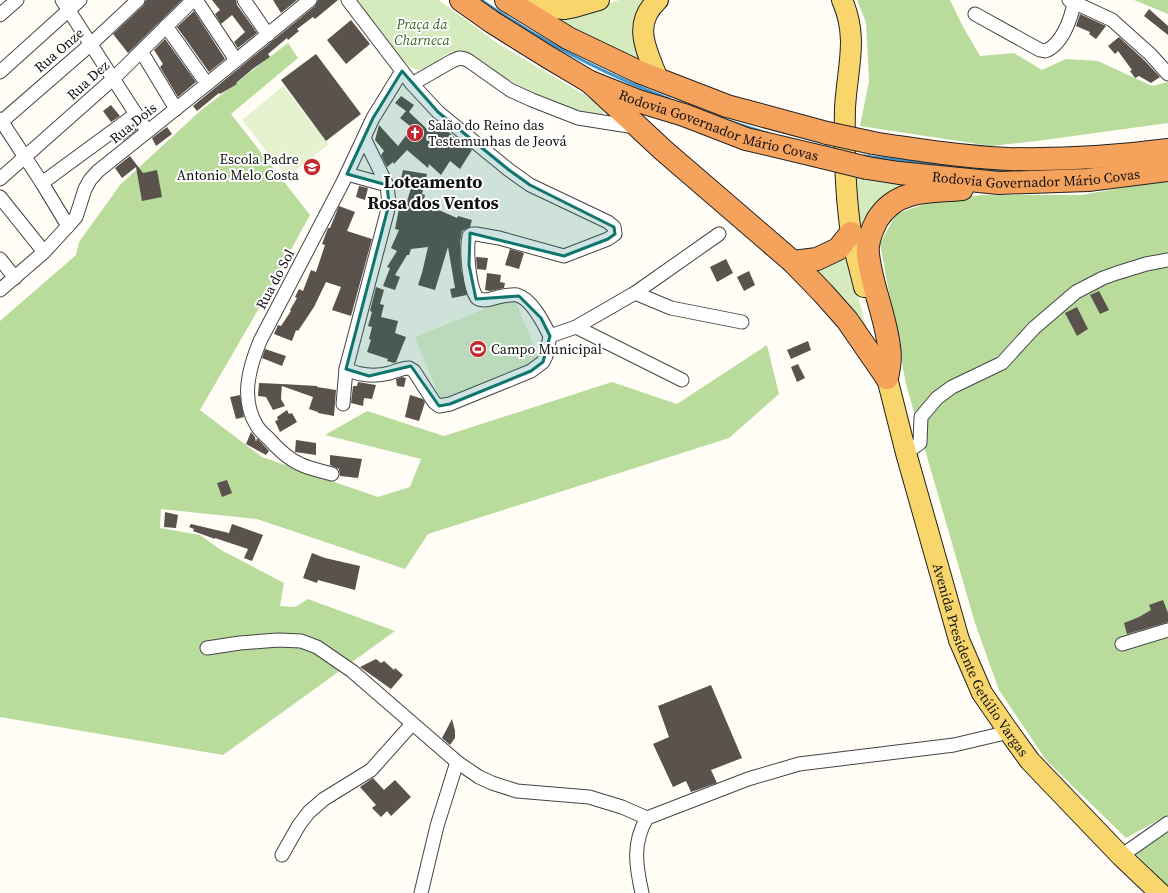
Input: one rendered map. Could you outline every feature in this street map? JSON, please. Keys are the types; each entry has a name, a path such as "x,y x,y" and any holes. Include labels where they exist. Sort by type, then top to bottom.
{"highway":[{"name":"Rodovia Governador Mário Covas","path":"461,0 535,50 590,82 638,101 684,115 746,139 868,168 899,173 993,182 1088,180 1168,170"},
{"name":"Rodovia Governador Mário Covas","path":"509,2 568,38 638,72 727,106 827,133 873,143 936,153 1008,158 1067,159 1116,156 1168,150"},
{"path":"590,82 663,150 793,262 847,320 887,378"},
{"path":"887,378 890,362 889,347 871,272 868,252 869,239 874,227 883,211 899,199 921,192 964,189 993,182"},
{"path":"793,262 817,259 838,250 852,233"}],"main road":[{"path":"509,2 565,9 599,0"},
{"path":"658,0 646,14 643,32 645,44 658,79"},
{"name":"Avenida Presidente Getúlio Vargas","path":"842,0 849,17 851,31 850,67 845,108 846,186 852,233 906,453 959,640 982,693 1030,761 1121,856 1160,893"}],"street":[{"path":"0,15 17,0"},
{"path":"0,72 66,5 80,0"},
{"name":"Rua Onze","path":"0,121 91,44 138,0"},
{"path":"194,0 236,60"},
{"name":"Rua Dez","path":"0,178 114,78 194,0"},
{"path":"244,0 268,35"},
{"name":"Rua Dois","path":"0,290 44,252 76,217 85,189 90,180 98,171 268,35 295,5 310,0"},
{"path":"346,369 357,374 369,376 382,375 409,368 414,371 434,402 439,406 450,404 531,371 543,362 546,356 550,336 541,318 528,303 519,296 511,295 482,300 477,298 473,291 469,265 467,247 469,236 476,234 499,238 564,256 608,239 615,234 615,229 608,222 530,184 509,170 438,112 412,84 348,0"},
{"path":"975,14 1040,50 1045,51 1062,35 1073,9 1071,1"},
{"path":"1071,1 1112,20 1150,54 1168,74"},
{"path":"66,5 147,131"},
{"path":"166,26 207,84"},
{"path":"141,51 176,109"},
{"path":"412,84 452,60 462,58 469,61 510,90 552,108 578,118 641,128"},
{"name":"Rua do Sol","path":"332,474 300,464 290,459 275,446 258,427 251,416 247,390 248,380 252,359 260,341 347,174 373,118 402,71"},
{"path":"42,183 136,114"},
{"path":"0,121 42,183 68,226"},
{"path":"343,404 346,369 387,213 388,204 387,185 364,138"},
{"path":"347,174 387,185"},
{"path":"0,197 44,252"},
{"path":"550,336 576,327 635,293 719,234"},
{"path":"0,259 15,278"},
{"path":"906,453 920,443 922,417 937,398 952,387 1002,363 1034,328 1076,292 1103,278 1146,264 1168,260"},
{"path":"635,293 670,308 742,322"},
{"path":"576,327 682,380"},
{"path":"1122,644 1168,630"},
{"path":"207,648 240,643 278,640 301,642 317,647 352,671 457,762 479,777 517,791 589,797 622,807 647,818"},
{"path":"282,855 309,812 324,799 371,770 412,724"},
{"path":"642,893 636,853 637,840 647,818 748,779 799,764 954,745 1009,732"},
{"path":"421,893 437,826 457,762"},
{"path":"1121,856 1168,823"}],"highlighted area":[{"path":"402,71 438,112 509,170 530,185 614,227 615,234 608,239 564,256 470,233 469,265 476,299 519,296 541,318 550,336 543,362 531,371 450,404 439,406 411,366 369,376 346,369 389,204 387,185 347,174 373,118"}],"green space":[{"name":"Praça da Charneca","path":"356,0 439,0 497,43 593,100 603,109 603,113 599,116 580,113 549,103 459,52 451,52 447,54 428,68 416,69 410,66 393,49"},
{"path":"619,0 647,0 650,71 544,15 580,13"},
{"path":"857,0 950,0 962,25 980,56 1014,53 1042,70 1066,59 1098,61 1152,86 1168,82 1168,123 991,146 860,126 869,81 866,22"},
{"path":"1134,0 1168,0 1168,14"},
{"path":"288,43 298,58 231,114 310,215 258,310 200,410 262,457 378,497 410,487 421,459 325,435 367,411 444,436 612,382 677,404 767,345 779,394 729,438 428,534 405,569 257,519 161,509 160,528 200,535 221,550 284,583 280,606 295,607 308,599 395,631 223,755 0,717 0,321 76,255 79,242 120,185 199,112"},
{"path":"283,86 329,144 287,177 242,120"},
{"path":"856,176 940,187 907,192 863,253"},
{"path":"1168,180 1168,815 1126,838 1046,760 999,690 975,623 906,384 880,244 896,214 928,203 981,195 1081,195"},
{"path":"846,249 870,343 809,267"},
{"name":"Campo Municipal","path":"514,297 540,361 441,401 415,337"},
{"path":"1168,831 1168,886 1136,854"}],"building":[{"path":"146,0 182,0 128,53 113,34 143,6"},
{"path":"212,0 236,0 237,5 257,33 238,48 234,42 245,32 232,15 221,24 215,14 220,10"},
{"path":"273,0 297,0 281,13"},
{"path":"318,0 338,0 315,19 313,17 297,29 299,31 288,40 287,38 268,54 270,57 254,68 236,83 237,84 220,94 219,93 197,111 193,106 315,6"},
{"path":"1149,9 1168,26 1168,35 1144,16"},
{"path":"194,11 225,59 209,72 177,27"},
{"path":"1080,14 1106,26 1096,39 1089,34 1090,32 1076,26"},
{"path":"351,20 370,44 346,64 327,40"},
{"path":"1119,37 1160,77 1151,83 1139,76 1135,78 1130,71 1132,70 1118,51 1115,54 1108,46"},
{"path":"165,39 196,82 178,97 160,67 163,64 154,50"},
{"path":"316,54 361,114 326,141 281,80"},
{"path":"401,96 414,105 409,112 428,130 435,122 472,150 460,169 450,161 441,175 429,164 428,168 407,150 394,164 393,162 387,167 381,155 384,151 375,140 379,125 398,146 411,129 409,128 410,126 400,118 406,111 395,103"},
{"path":"111,105 120,116 111,122 103,111"},
{"path":"134,125 137,130 123,141 119,136"},
{"path":"167,127 172,134 156,146 152,138"},
{"path":"130,156 143,173 157,170 162,197 142,201 136,167 122,178 115,168"},
{"path":"403,170 427,174 422,194 425,195 423,203 457,218 458,216 472,220 470,227 462,231 460,242 461,269 467,295 452,298 450,289 455,288 448,247 435,290 418,285 428,247 411,249 409,255 407,255 395,275 400,277 395,290 383,286 390,268 387,267 397,251 391,248 399,230 395,229 399,209 404,211 412,185 402,185 401,179"},
{"path":"359,186 368,188 365,200 356,197"},
{"path":"339,206 355,212 347,231 372,239 351,316 332,310 341,287 326,282 314,307 298,331 296,330 292,341 274,334 278,325 281,326 291,311 290,310 297,298 295,297 299,289 303,291 311,270 316,272 325,245 322,244"},
{"path":"510,249 524,253 519,269 505,265"},
{"path":"476,257 488,258 486,270 477,269"},
{"path":"726,259 733,273 717,282 710,267"},
{"path":"749,271 755,285 744,291 737,277"},
{"path":"487,273 501,275 500,282 505,283 504,288 490,291 485,290"},
{"path":"376,287 384,290 380,304 384,305 381,317 398,321 395,333 406,337 396,362 394,363 387,361 388,359 367,352 371,340 369,339 372,327 368,326 372,312 370,311"},
{"path":"1099,291 1109,310 1100,314 1090,295"},
{"path":"1077,307 1088,329 1077,336 1065,313"},
{"path":"808,341 811,350 791,359 787,350"},
{"path":"265,349 286,356 282,366 262,358"},
{"path":"798,364 805,378 797,382 791,367"},
{"path":"402,377 406,378 404,387 397,386 396,379"},
{"path":"358,382 376,385 372,399 364,398 363,406 351,403 353,386 357,386"},
{"path":"259,383 282,384 281,399 285,406 273,410 266,397 258,396"},
{"path":"282,384 317,386 336,390 334,416 318,413 309,409 313,397 282,386"},
{"path":"240,395 244,417 236,419 230,397"},
{"path":"410,395 423,399 425,402 419,421 405,417"},
{"path":"287,410 289,414 292,413 297,422 280,432 275,421 278,420 277,417"},
{"path":"251,432 255,437 256,442 257,438 269,451 266,455 246,444"},
{"path":"296,440 316,443 316,455 295,452"},
{"path":"330,455 362,459 358,478 340,476 339,469 330,465"},
{"path":"227,480 232,493 222,497 217,483"},
{"path":"165,512 178,515 176,528 164,527"},
{"path":"191,524 229,533 232,524 263,535 252,561 244,558 248,549 193,531 194,529 189,527"},
{"path":"312,553 325,558 360,566 355,590 318,580 317,583 303,578"},
{"path":"1163,600 1168,613 1168,622 1127,634 1124,623 1151,610 1149,605"},
{"path":"376,659 381,663 384,661 394,670 395,668 403,675 391,689 360,667"},
{"path":"711,685 742,758 711,770 717,783 691,792 686,781 673,787 653,744 669,737 658,706"},
{"path":"452,719 455,738 450,745 442,738"},
{"path":"373,778 384,790 395,780 411,797 391,816 387,811 381,817 372,808 376,805 360,787"}],"waterway":[{"path":"481,0 548,42 572,55 669,99"},
{"path":"731,122 767,133"},
{"path":"864,156 976,169 1011,170"},
{"path":"1017,170 1047,171"}],"place":[{"name":"Salão do Reino das Testemunhas de Jeová","path":"415,133"},
{"name":"Escola Padre Antonio Melo Costa","path":"312,167"},
{"name":"Campo Municipal","path":"478,349"}],"district":[{"name":"Loteamento Rosa dos Ventos","path":"433,192"}]}
